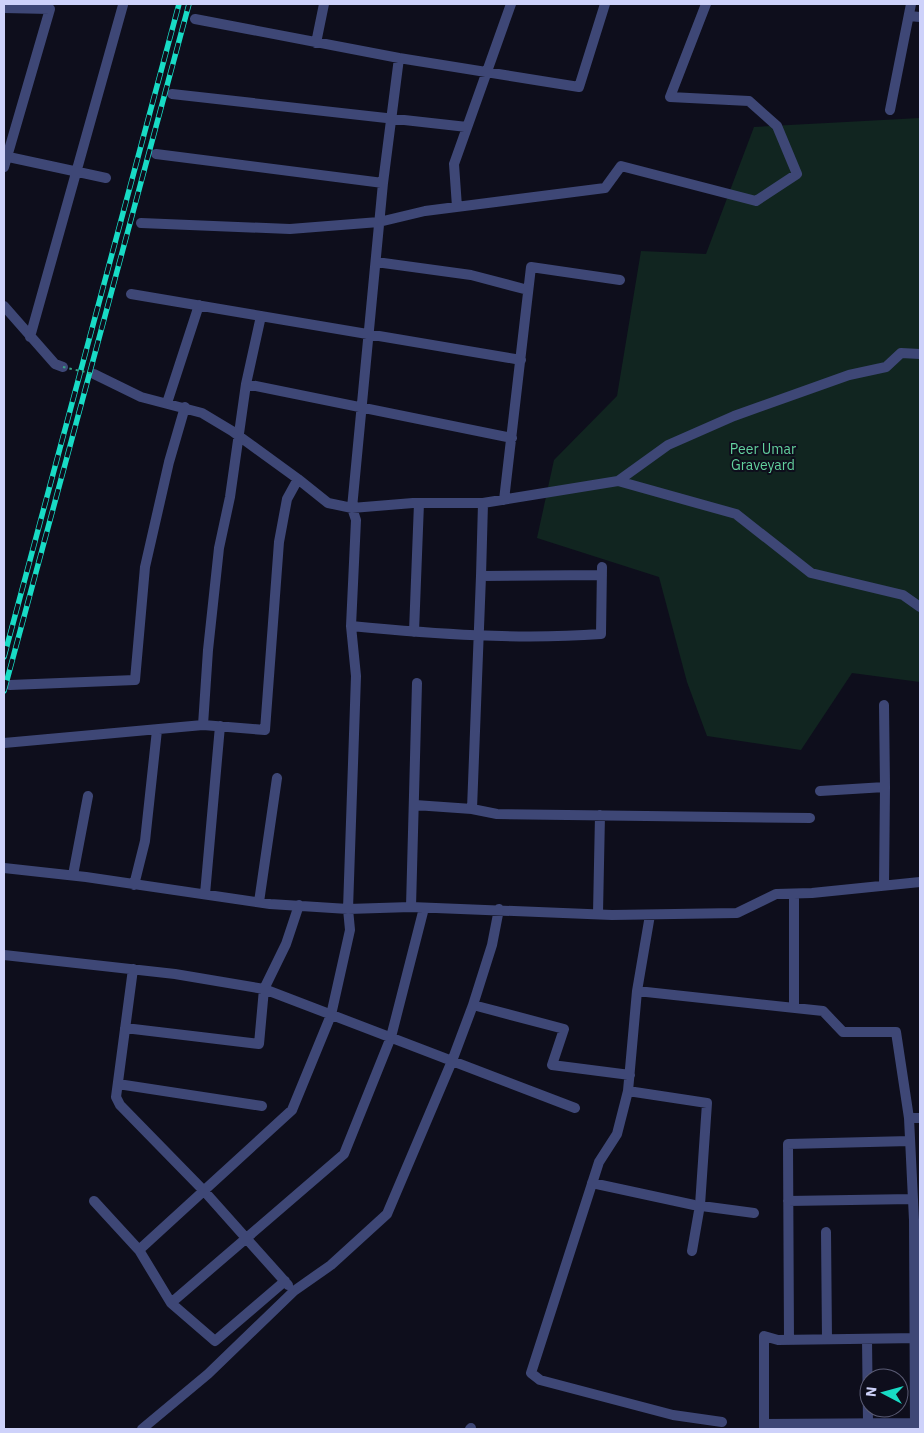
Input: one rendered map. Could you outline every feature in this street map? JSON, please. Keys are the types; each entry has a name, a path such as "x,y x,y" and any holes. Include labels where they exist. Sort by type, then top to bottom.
{"street":[{"path":"316,43 324,4"},
{"path":"457,207 454,164 511,4"},
{"path":"196,19 399,58 579,86 605,4"},
{"path":"141,223 290,229 379,222 425,211 605,188 621,166 756,201 796,174 777,126 749,101 670,97 706,4"},
{"path":"890,110 911,4"},
{"path":"30,337 123,5"},
{"path":"4,8 50,9 5,160 106,178"},
{"path":"909,16 920,17"},
{"path":"139,1250 292,1110 331,1015 350,930 348,909 356,676 352,626 356,520 352,508 383,183 393,119 399,58"},
{"path":"172,94 467,127"},
{"path":"156,154 383,183"},
{"path":"376,262 471,275 528,290"},
{"path":"504,500 531,267 620,280"},
{"path":"131,294 521,360"},
{"path":"167,403 199,305"},
{"path":"4,306 55,364 62,367"},
{"path":"203,725 208,650 220,548 240,436 246,384 261,316"},
{"path":"94,374 141,397 202,413 240,436 328,503 352,508 419,503 483,503 618,480 668,445 734,416 850,375 886,367 901,353 920,354"},
{"path":"246,384 512,438"},
{"path":"10,685 135,680 145,567 169,462 184,407"},
{"path":"4,743 203,725 265,730 279,542 287,499 298,479"},
{"path":"618,480 736,514 811,573 903,595 920,607"},
{"path":"414,632 419,503"},
{"path":"472,809 483,503"},
{"path":"352,626 478,636 559,637 601,634 602,571 481,576"},
{"path":"411,907 416,805 417,683"},
{"path":"884,705 884,886"},
{"path":"205,894 220,726"},
{"path":"134,885 145,841 157,730"},
{"path":"259,902 277,778"},
{"path":"820,791 885,787"},
{"path":"73,875 88,796"},
{"path":"416,805 472,809 497,814 810,818"},
{"path":"598,913 600,815"},
{"path":"4,868 73,875 259,902 348,909 411,907 650,915 737,912 776,894 920,882"},
{"path":"794,894 794,1008"},
{"path":"125,1028 259,1044 264,989 286,944 299,905"},
{"path":"171,1303 344,1154 390,1037 424,908"},
{"path":"142,1429 208,1374 294,1291 331,1265 387,1214 452,1061 473,1005 492,945 499,909"},
{"path":"650,915 637,991 628,1091 617,1134 599,1162 531,1373 540,1380 663,1412 722,1422"},
{"path":"4,955 132,969 264,989 575,1108"},
{"path":"132,969 116,1097 120,1104 204,1192 294,1291"},
{"path":"637,991 823,1011 843,1032 896,1032 916,1180 913,1199 917,1245 917,1338 915,1426 868,1424 764,1427 764,1336 789,1340 917,1338"},
{"path":"473,1005 564,1029 552,1065 630,1075"},
{"path":"118,1084 262,1106"},
{"path":"628,1091 707,1103 700,1205 692,1251"},
{"path":"909,1118 920,1118"},
{"path":"789,1340 788,1144 910,1141"},
{"path":"592,1183 700,1205 754,1213"},
{"path":"788,1201 913,1199"},
{"path":"94,1201 139,1250 171,1303 215,1341 285,1281"},
{"path":"826,1232 827,1339"},
{"path":"867,1339 868,1424"}],"path":[{"path":"62,367 94,374"}],"green space":[{"name":"Peer Umar Graveyard","path":"920,118 920,682 852,673 801,750 707,736 687,682 659,577 537,538 554,460 617,396 641,251 706,254 754,127"}],"railway":[{"path":"4,657 179,4"},
{"path":"4,691 189,4"}]}
